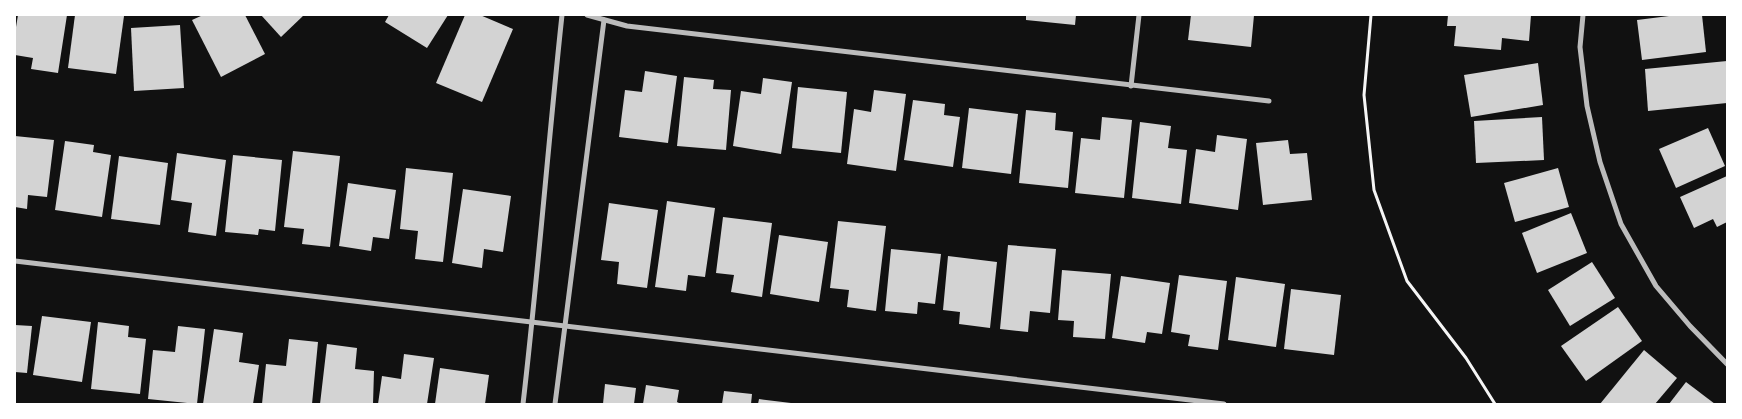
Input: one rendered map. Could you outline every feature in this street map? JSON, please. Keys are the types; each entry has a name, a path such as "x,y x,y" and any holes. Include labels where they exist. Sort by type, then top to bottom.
{"street":[{"path":"523,404 562,15"},
{"path":"587,15 627,26 1269,101"},
{"path":"1131,86 1139,15"},
{"path":"1583,15 1580,47 1587,106 1600,162 1621,224 1656,286 1690,326 1727,364"},
{"path":"556,404 564,326 604,20"},
{"path":"15,261 1224,404"}],"path":[{"path":"1371,15 1364,95 1374,190 1407,281 1466,358 1495,404"}],"building":[{"path":"18,15 67,15 58,73 31,69 33,58 15,55 15,33"},
{"path":"75,15 124,16 116,74 68,68"},
{"path":"203,15 245,15 265,54 221,77 192,20"},
{"path":"261,15 304,15 281,37"},
{"path":"389,15 448,15 427,48 385,22"},
{"path":"465,15 480,15 513,29 482,102 436,83"},
{"path":"1026,15 1076,15 1075,25 1026,20"},
{"path":"1191,15 1254,15 1251,47 1188,40"},
{"path":"1448,15 1531,15 1529,41 1502,38 1501,50 1454,46 1456,26 1447,26"},
{"path":"1677,15 1702,15 1706,52 1642,60 1637,20"},
{"path":"180,25 184,88 134,91 131,28"},
{"path":"1727,61 1727,103 1648,111 1645,69"},
{"path":"1538,63 1543,105 1471,117 1464,75"},
{"path":"645,71 677,76 668,143 619,137 625,90 642,92"},
{"path":"684,77 714,80 713,89 731,90 726,150 677,146"},
{"path":"763,78 792,82 781,154 733,146 741,91 761,94"},
{"path":"798,87 847,92 841,153 792,148"},
{"path":"874,90 906,94 896,171 847,164 854,109 871,112"},
{"path":"913,100 945,104 944,115 960,117 953,167 904,160"},
{"path":"969,108 1018,114 1011,174 962,168"},
{"path":"1026,110 1056,113 1055,130 1073,132 1068,188 1019,183"},
{"path":"1102,117 1132,120 1124,198 1075,193 1081,138 1100,140"},
{"path":"1542,117 1544,160 1476,163 1474,121"},
{"path":"1140,122 1171,126 1168,148 1187,150 1181,204 1132,198"},
{"path":"1708,128 1725,166 1676,188 1659,149"},
{"path":"1217,135 1247,139 1238,210 1189,203 1196,149 1215,152"},
{"path":"15,136 54,140 47,197 28,195 27,209 15,207"},
{"path":"1288,140 1290,154 1307,153 1312,200 1263,205 1256,143"},
{"path":"65,141 94,145 93,152 111,155 102,217 55,210"},
{"path":"293,151 340,156 330,247 302,244 304,229 284,227"},
{"path":"177,153 226,160 216,236 188,232 192,203 171,200"},
{"path":"233,155 282,160 275,231 259,229 258,235 225,232"},
{"path":"119,156 168,163 160,225 111,219"},
{"path":"406,168 453,173 443,262 415,259 418,231 400,229"},
{"path":"1558,168 1569,207 1515,222 1504,183"},
{"path":"1727,176 1727,222 1717,227 1713,219 1694,228 1680,197"},
{"path":"348,183 396,190 389,239 373,237 371,251 339,246"},
{"path":"463,189 511,196 503,252 484,249 482,268 452,263"},
{"path":"667,201 715,208 705,277 688,275 686,291 655,287"},
{"path":"609,203 658,210 647,288 617,284 619,262 601,260"},
{"path":"1571,213 1587,253 1537,273 1522,233"},
{"path":"723,217 772,223 762,297 731,292 734,275 716,273"},
{"path":"838,221 886,226 876,311 847,307 849,290 830,288"},
{"path":"779,235 828,242 819,302 770,294"},
{"path":"1008,245 1056,249 1050,313 1030,311 1028,332 1000,329"},
{"path":"891,249 941,254 935,304 918,302 917,314 885,311"},
{"path":"948,256 997,262 990,328 959,324 960,312 943,310"},
{"path":"1592,262 1615,298 1570,326 1548,290"},
{"path":"1062,270 1111,274 1105,339 1073,337 1074,321 1058,320"},
{"path":"1179,275 1227,281 1218,350 1188,346 1190,335 1171,332"},
{"path":"1121,276 1170,283 1162,334 1147,332 1145,343 1112,338"},
{"path":"1236,277 1285,284 1276,347 1228,340"},
{"path":"1291,289 1341,295 1334,355 1284,349"},
{"path":"1618,307 1642,341 1586,381 1561,346"},
{"path":"42,316 91,322 82,382 33,375"},
{"path":"98,322 129,326 128,337 146,339 140,394 91,389"},
{"path":"15,325 32,326 27,373 15,372"},
{"path":"178,326 205,329 197,404 148,399 153,350 175,352"},
{"path":"214,329 243,333 239,362 259,365 253,404 203,404"},
{"path":"289,339 318,342 312,404 262,404 266,364 286,366"},
{"path":"327,344 357,348 355,369 374,371 373,404 320,404"},
{"path":"1644,350 1677,378 1655,404 1600,404"},
{"path":"404,354 434,358 427,404 378,404 382,376 401,379"},
{"path":"440,368 489,375 485,404 435,404"},
{"path":"1686,382 1715,404 1669,404"},
{"path":"605,384 636,388 634,404 603,404"},
{"path":"646,385 679,390 677,402 681,404 643,404"},
{"path":"724,391 752,394 751,404 722,404"},
{"path":"759,399 791,403 791,404 758,404"}]}
